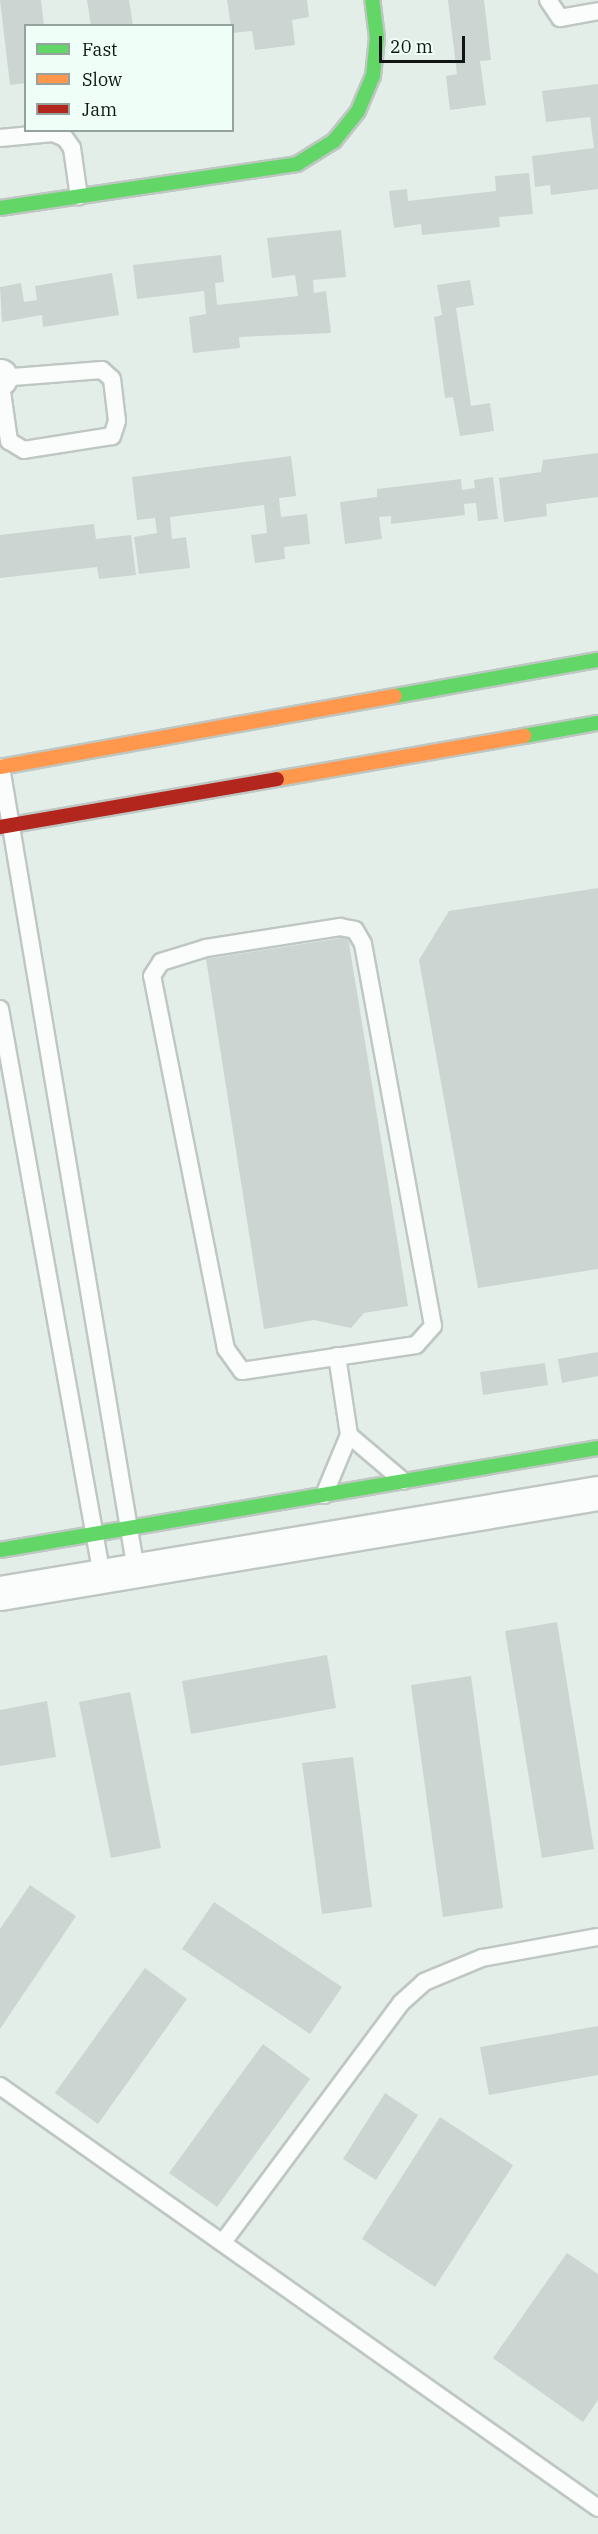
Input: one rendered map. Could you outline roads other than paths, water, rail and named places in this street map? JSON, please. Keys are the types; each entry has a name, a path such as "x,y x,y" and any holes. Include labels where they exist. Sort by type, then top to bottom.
{"street":[{"path":"0,208 255,174 297,164 334,141 358,111 373,76 377,38 372,0"},
{"path":"1,767 598,660"},
{"path":"6,826 598,723"},
{"path":"0,1550 598,1448"},
{"path":"0,1593 598,1493"}],"lane":[{"path":"548,0 560,18 598,12"},
{"path":"0,138 53,133 65,138 72,148 79,197"},
{"path":"102,370 112,379 116,429 105,439 15,448 7,432 0,377 102,370"},
{"path":"1,767 6,826 136,1570"},
{"path":"340,927 360,936 433,1326 416,1345 337,1356 242,1371 228,1356 152,976 161,962 206,948 340,927"},
{"path":"0,1009 102,1576"},
{"path":"324,1495 349,1434 337,1356"},
{"path":"349,1434 403,1481"},
{"path":"223,2242 401,2003 424,1982 482,1958 598,1937"},
{"path":"0,2086 598,2508"}]}
